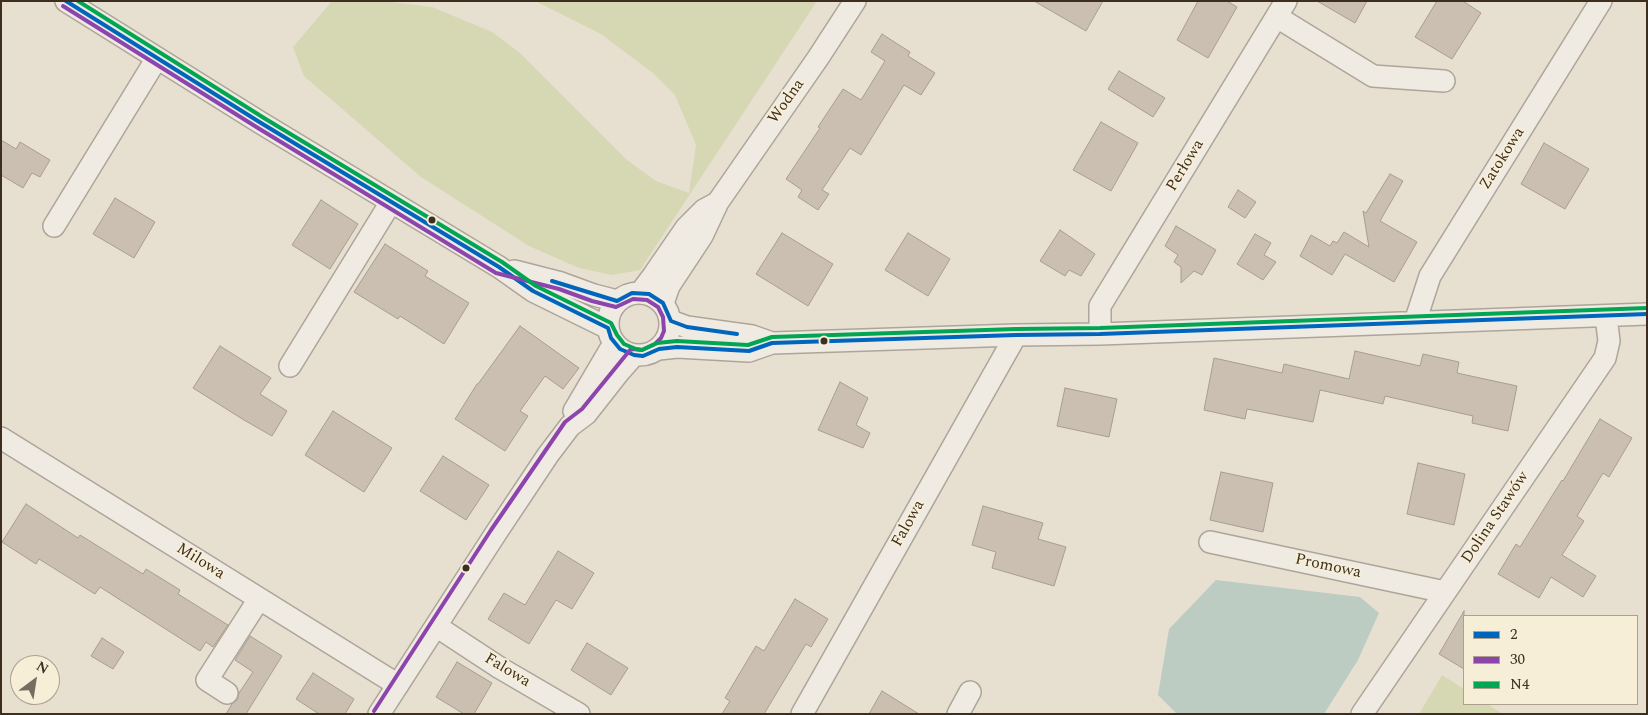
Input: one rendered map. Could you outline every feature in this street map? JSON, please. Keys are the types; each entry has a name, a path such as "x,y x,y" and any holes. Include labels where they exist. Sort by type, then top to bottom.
{"street":[{"path":"66,1 391,202 499,266 533,291 611,336"},
{"name":"Wodna","path":"667,312 669,286 702,236 718,202 818,58 855,1"},
{"name":"Zatokowa","path":"1415,322 1430,276 1601,1"},
{"path":"1281,9 1373,76 1444,81"},
{"name":"Perłowa","path":"1100,334 1100,306 1281,9"},
{"path":"54,226 157,58"},
{"path":"290,366 391,202"},
{"name":"Wodna","path":"641,292 686,228 704,210 718,202"},
{"path":"499,266 617,301"},
{"path":"772,343 752,336 687,327 667,312 649,294 641,292 632,293 617,301 611,309 608,318 611,336 620,349 634,355 677,347 749,351 772,343 1100,334 1647,314"},
{"path":"659,349 668,336 667,312"},
{"name":"Dolina Stawów","path":"1362,714 1605,358 1609,341 1606,316"},
{"name":"Falowa","path":"802,714 1016,335"},
{"path":"380,714 496,533 570,426 576,408 611,336"},
{"path":"570,426 586,414 634,355"},
{"name":"Milowa","path":"1,438 398,685"},
{"name":"Promowa","path":"1210,542 1445,592"},
{"path":"227,693 207,680 259,599"},
{"name":"Falowa","path":"436,626 500,668 579,714"},
{"path":"958,714 970,692"}],"green space":[{"path":"332,1 383,1 432,7 492,32 520,53 627,160 656,181 689,193 696,145 675,95 653,73 601,34 535,1 817,1 640,270 612,275 579,268 529,246 421,177 304,76 293,47"},
{"path":"1442,675 1463,688 1463,705 1489,705 1503,714 1419,714"}],"shaded area":[{"path":"1216,580 1360,597 1379,613 1358,660 1324,714 1177,714 1158,695 1169,629"}],"building":[{"path":"1034,1 1103,1 1086,31"},
{"path":"1198,1 1227,1 1237,7 1208,58 1177,40"},
{"path":"1317,1 1367,1 1355,23"},
{"path":"1437,1 1463,1 1481,13 1452,59 1415,37"},
{"path":"882,34 910,52 908,56 935,73 921,95 904,85 861,155 850,148 822,190 829,194 818,210 798,197 802,190 786,179 843,89 861,100 885,61 871,52"},
{"path":"1119,71 1165,98 1153,117 1108,89"},
{"path":"1101,122 1138,143 1111,191 1073,170"},
{"path":"1,140 16,149 20,142 50,160 40,177 32,173 23,188 1,175"},
{"path":"1544,143 1589,169 1565,209 1521,184"},
{"path":"1390,174 1403,181 1380,221 1417,242 1394,282 1345,254 1332,275 1300,256 1311,235 1330,246 1333,241 1337,243 1344,232 1369,247 1363,211 1366,213"},
{"path":"1238,190 1256,202 1245,218 1228,207"},
{"path":"115,198 155,222 134,258 93,234"},
{"path":"321,200 358,224 330,269 292,245"},
{"path":"1176,226 1216,250 1202,275 1194,271 1181,283 1181,267 1174,262 1178,255 1165,246"},
{"path":"1060,230 1095,254 1081,276 1069,270 1065,276 1040,261"},
{"path":"782,233 833,264 808,306 756,274"},
{"path":"908,233 950,259 928,296 885,270"},
{"path":"1255,234 1271,243 1264,255 1276,262 1263,280 1237,264"},
{"path":"385,244 428,271 425,276 469,303 444,344 400,316 398,319 354,292"},
{"path":"520,326 579,368 563,389 545,376 520,411 528,416 505,451 455,419 477,384"},
{"path":"220,346 271,378 260,394 287,411 272,436 193,388"},
{"path":"1355,351 1420,366 1423,354 1459,362 1457,373 1517,386 1508,431 1472,423 1473,416 1385,396 1383,404 1320,390 1313,422 1247,409 1245,419 1204,410 1214,358 1282,373 1284,364 1349,379"},
{"path":"840,382 868,398 856,425 870,433 863,448 818,430"},
{"path":"1065,388 1117,399 1109,437 1057,426"},
{"path":"333,411 392,448 364,492 305,455"},
{"path":"1600,419 1632,438 1609,477 1603,473 1577,516 1584,521 1562,555 1596,576 1583,597 1551,577 1539,598 1498,574 1516,544 1520,547"},
{"path":"443,456 489,485 466,520 420,491"},
{"path":"1418,463 1465,474 1454,525 1407,514"},
{"path":"1221,472 1273,483 1263,532 1210,520"},
{"path":"26,504 78,538 80,535 143,574 146,569 180,590 178,594 228,625 213,647 206,642 200,651 100,587 95,594 39,559 36,564 2,542"},
{"path":"983,506 1043,523 1038,539 1066,547 1054,586 992,568 996,552 972,545"},
{"path":"558,551 594,573 572,609 556,600 529,644 488,619 504,593 525,605"},
{"path":"795,599 828,619 811,647 806,644 764,714 722,714 730,701 725,698 756,646 764,651"},
{"path":"1464,611 1463,668 1439,654"},
{"path":"250,636 282,656 246,714 226,714 237,700 239,693 253,672 235,660"},
{"path":"102,638 124,652 113,669 91,656"},
{"path":"587,643 628,668 611,695 571,670"},
{"path":"457,662 492,683 474,714 464,714 436,697"},
{"path":"313,673 354,699 345,714 319,714 296,699"},
{"path":"882,691 919,714 869,714"}],"transit line":[{"name":"2","path":"66,1 261,123 499,267 533,291 608,328 611,338 620,349 634,355 643,356 659,349 677,347 749,351 772,343 1100,334 1647,314"},
{"name":"N4","path":"78,1 264,118 502,262 536,286 611,323 624,344 636,349 642,350 657,343 677,341 748,345 772,337 1100,328 1647,308"},
{"name":"30","path":"63,6 496,273 559,289 592,301 616,307 633,299 647,300 658,307 663,317 664,331 661,338 655,344 642,350 630,350 582,409 565,422 491,530 374,711"},
{"name":"2","path":"552,281 617,301 632,293 649,294 663,303 671,321 687,327 737,334"}]}
